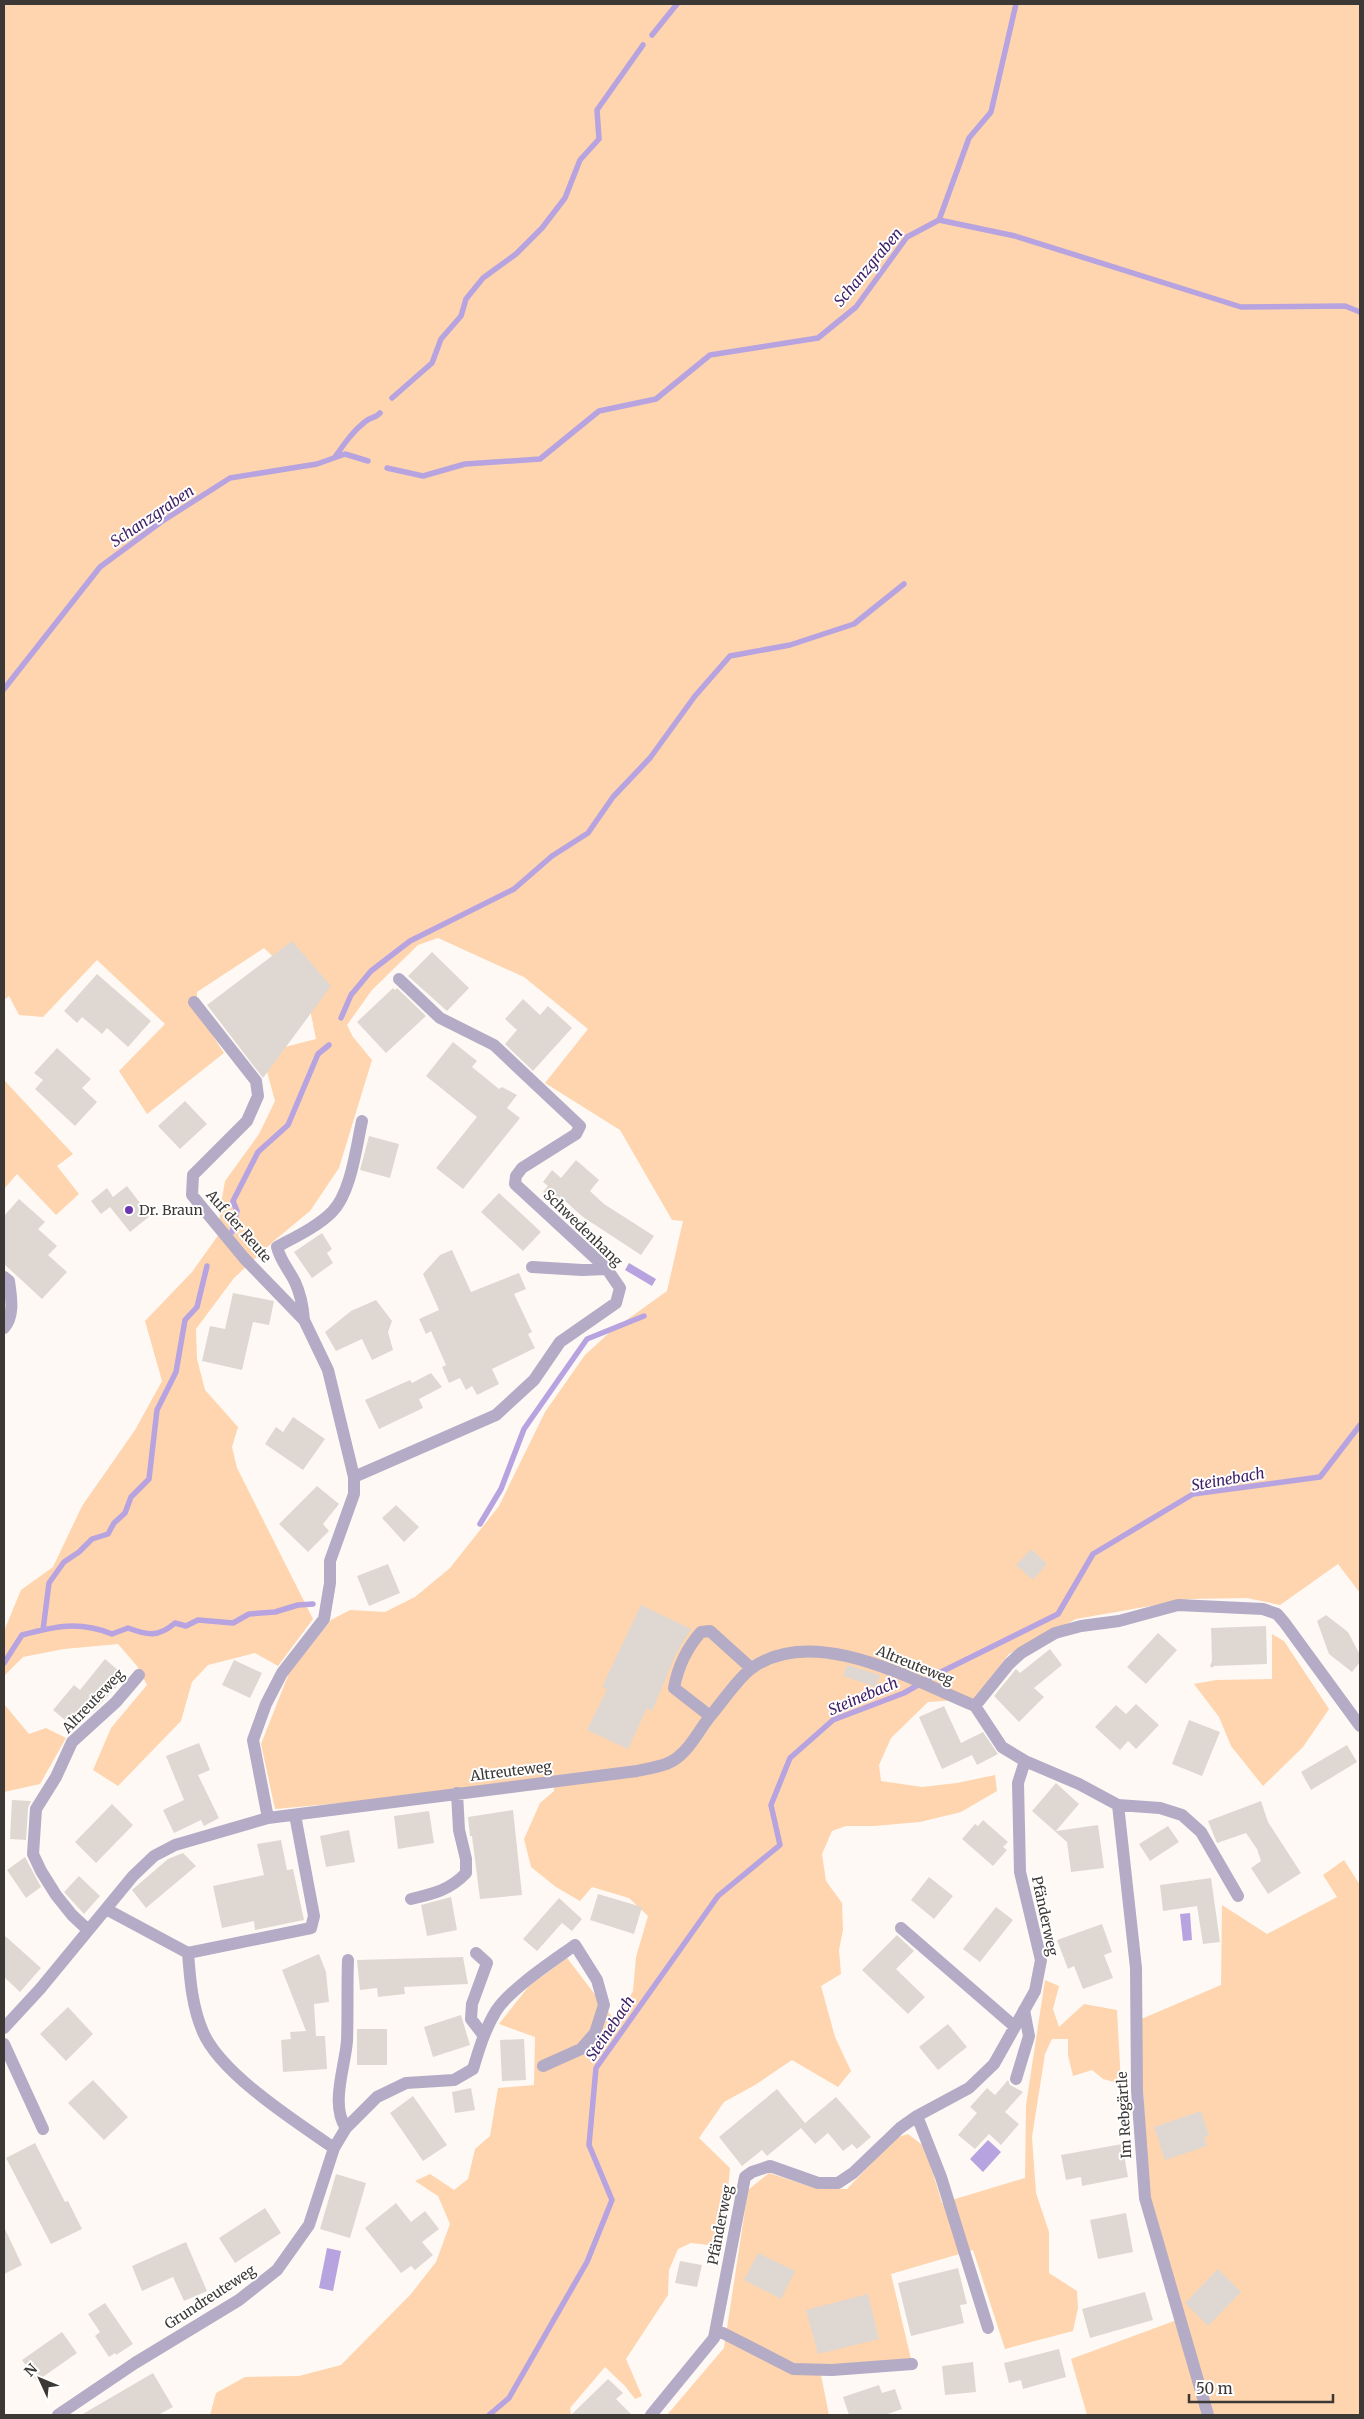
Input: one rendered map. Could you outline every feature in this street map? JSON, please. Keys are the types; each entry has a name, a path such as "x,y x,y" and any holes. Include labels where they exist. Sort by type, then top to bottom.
{"street":[{"name":"Schwedenhang","path":"354,1477 496,1415 534,1380 560,1342 616,1303 620,1288 607,1269 515,1184 516,1176 522,1168 576,1134 580,1126 494,1045 440,1018 399,979"},
{"name":"Auf der Reute","path":"194,1002 256,1081 258,1096 247,1121 193,1176 192,1195 244,1258 304,1320 328,1370 354,1477 354,1494 330,1561 330,1583 324,1619 282,1673 266,1704 253,1740 268,1818"},
{"name":"Auf der Reute","path":"304,1320 303,1301 295,1281 279,1256 277,1247 309,1229 333,1212 345,1193 362,1122"},
{"path":"532,1267 582,1270 607,1269"},
{"path":"4,1277 9,1281 12,1303 7,1325 4,1328"},
{"path":"1238,1896 1201,1832 1182,1815 1160,1808 1118,1804 1079,1784 1025,1761 1002,1747 975,1706 1009,1664 1021,1653 1055,1633 1081,1626 1119,1620 1178,1605 1237,1606 1263,1608 1277,1614 1360,1726"},
{"path":"710,1716 674,1688 678,1668 689,1645 701,1632 710,1630 751,1668"},
{"name":"Altreuteweg","path":"4,2028 40,1989 133,1876 154,1856 175,1845 268,1818 636,1771 668,1763 688,1748 710,1716 751,1668 786,1652 807,1650 852,1658 884,1667 975,1706"},
{"name":"Altreuteweg","path":"88,1930 72,1915 56,1895 33,1854 36,1809 56,1777 72,1742 116,1702 138,1675"},
{"name":"Pfänderweg","path":"651,2415 714,2338 745,2177 752,2172 770,2166 818,2183 838,2182 853,2174 886,2139 917,2116 969,2088 994,2064 1035,1991 1041,1960 1020,1872 1018,1783 1025,1761"},
{"path":"411,1899 438,1892 455,1884 466,1873 466,1859 459,1830 457,1793"},
{"name":"Im Rebgärtle","path":"1118,1804 1136,1968 1136,2090 1145,2198 1208,2415"},
{"path":"106,1909 188,1953 311,1928 314,1916 295,1815"},
{"path":"901,1928 1014,2026"},
{"name":"Grundreuteweg","path":"58,2415 136,2363 238,2300 277,2270 309,2226 334,2148 346,2128 377,2098 406,2083 454,2080 473,2069 484,2036 496,2010 527,1980 575,1945 597,1980 604,2005 595,2033 581,2049 543,2066"},
{"path":"188,1953 190,1988 203,2033 229,2069 334,2148"},
{"path":"476,1953 487,1963 472,2004 470,2019 484,2036"},
{"path":"346,2128 340,2119 340,2092 347,2042 348,1960"},
{"path":"1016,2079 1029,2036 1024,2010"},
{"path":"4,2044 43,2129"},
{"path":"917,2116 941,2177 988,2328"},
{"path":"717,2330 793,2369 832,2370 912,2364"}],"shaded area":[{"path":"4,4 1360,4 1360,1593 1338,1564 1280,1605 1247,1598 1190,1599 1076,1619 1009,1654 974,1699 928,1702 891,1738 879,1765 881,1781 922,1787 957,1783 995,1775 997,1791 961,1812 920,1822 874,1826 846,1826 832,1831 822,1854 826,1881 842,1903 843,1930 839,1950 841,1974 821,1986 835,2037 851,2071 838,2087 792,2060 755,2085 724,2102 699,2138 730,2168 724,2233 709,2245 691,2243 678,2249 669,2270 668,2295 626,2359 642,2396 635,2399 625,2386 605,2367 570,2408 571,2415 210,2415 216,2393 245,2377 299,2376 341,2365 411,2294 436,2262 450,2224 438,2196 415,2181 430,2174 454,2190 468,2179 475,2149 490,2136 498,2088 534,2085 535,2037 499,2024 529,1986 567,1958 616,2022 633,1991 636,1957 648,1916 629,1898 592,1887 580,1901 556,1887 531,1867 524,1839 540,1803 554,1791 554,1784 275,1809 261,1744 289,1673 331,1620 350,1610 385,1612 415,1597 450,1568 499,1506 545,1412 585,1355 610,1332 667,1291 683,1221 672,1220 620,1130 545,1083 588,1029 524,977 438,938 418,945 372,990 347,1025 353,1037 372,1060 339,1168 310,1211 234,1278 196,1329 197,1359 205,1390 238,1427 232,1447 237,1468 313,1619 278,1666 255,1653 208,1665 192,1682 181,1721 118,1786 93,1770 111,1728 147,1685 137,1666 118,1644 64,1649 23,1657 4,1676 4,1631 21,1590 53,1567 82,1506 135,1430 162,1381 145,1321 192,1272 219,1234 220,1209 225,1181 259,1134 275,1101 262,1053 316,1039 306,989 264,948 197,992 197,1011 224,1053 147,1114 119,1071 165,1024 97,960 43,1017 19,1015 9,996 4,1000"},
{"path":"4,1080 73,1154 57,1166 79,1194 56,1215 17,1174 4,1189"},
{"path":"629,1263 656,1279 652,1286 625,1270"},
{"path":"1272,1634 1284,1641 1329,1709 1303,1747 1263,1786 1231,1746 1219,1717 1194,1684 1216,1680 1272,1679"},
{"path":"4,1704 29,1734 46,1728 66,1738 40,1784 4,1792"},
{"path":"1344,1860 1360,1885 1360,2415 1087,2415 1071,2359 1185,2317 1149,2192 1139,2020 1221,1985 1222,1905 1267,1934 1337,1897 1323,1875"},
{"path":"1190,1913 1192,1940 1183,1941 1180,1914"},
{"path":"1045,1980 1059,1986 1053,2009 1059,2027 1084,2004 1117,2010 1121,2084 1103,2079 1092,2070 1073,2076 1068,2055 1068,2039 1052,2039 1045,2054 1032,2137 1036,2193 1049,2232 1049,2273 1077,2291 1078,2308 1073,2331 1005,2349 973,2250 891,2274 911,2359 821,2375 829,2415 667,2415 724,2348 748,2190 769,2173 818,2189 847,2189 895,2138 908,2134 925,2147 942,2203 1025,2178 1026,2105"},
{"path":"988,2140 1001,2152 983,2172 970,2159"},
{"path":"327,2248 341,2251 333,2291 319,2288"}],"building":[{"path":"292,941 331,986 263,1078 207,1005"},
{"path":"432,952 469,988 447,1011 408,976"},
{"path":"97,974 151,1021 128,1047 107,1028 102,1034 82,1017 77,1023 64,1011"},
{"path":"393,988 395,990 397,988 426,1016 386,1053 357,1022"},
{"path":"523,999 540,1015 548,1006 572,1028 533,1071 505,1044 517,1030 505,1019"},
{"path":"453,1042 477,1061 472,1067 499,1089 502,1087 517,1095 507,1108 520,1118 463,1189 436,1168 477,1117 426,1076"},
{"path":"57,1048 91,1079 82,1088 97,1102 75,1126 35,1089 43,1080 34,1073"},
{"path":"185,1101 207,1124 180,1149 158,1126"},
{"path":"369,1136 399,1144 390,1178 360,1170"},
{"path":"576,1160 599,1180 590,1191 604,1204 654,1236 641,1255 583,1217 564,1200 559,1206 543,1192 548,1186 543,1182 552,1170 561,1178"},
{"name":"Dr. Braun","path":"127,1186 150,1216 130,1232 110,1207 101,1214 91,1201 107,1188 113,1197"},
{"path":"499,1193 541,1232 523,1251 481,1212"},
{"path":"19,1199 45,1222 38,1229 57,1246 48,1255 67,1272 42,1299 4,1264 4,1216"},
{"path":"322,1233 332,1249 327,1253 333,1263 312,1278 294,1252"},
{"path":"452,1250 471,1292 519,1273 526,1289 514,1294 532,1332 528,1334 535,1348 492,1369 499,1384 477,1395 472,1386 466,1390 460,1378 449,1383 442,1367 446,1365 431,1331 426,1334 419,1319 439,1310 423,1274 440,1255"},
{"path":"233,1293 274,1301 269,1325 253,1322 242,1370 202,1361 210,1326 225,1329"},
{"path":"376,1300 392,1321 388,1332 393,1350 372,1360 362,1339 336,1351 325,1332 351,1311"},
{"path":"431,1373 442,1387 419,1399 423,1408 379,1429 365,1400 410,1380 412,1383"},
{"path":"293,1417 325,1439 303,1470 265,1444 276,1427 283,1432"},
{"path":"317,1486 339,1504 323,1524 329,1531 308,1552 279,1524"},
{"path":"396,1505 419,1527 404,1542 382,1518"},
{"path":"1031,1549 1047,1564 1033,1580 1016,1565"},
{"path":"388,1564 400,1593 369,1606 357,1576"},
{"path":"641,1605 691,1629 676,1654 652,1711 647,1708 628,1749 587,1730 607,1689 602,1687"},
{"path":"1326,1615 1348,1632 1360,1655 1360,1662 1352,1672 1329,1654 1317,1621"},
{"path":"1266,1626 1267,1664 1214,1666 1212,1668 1210,1666 1212,1661 1211,1628"},
{"path":"1158,1633 1177,1650 1146,1684 1127,1667"},
{"path":"1050,1649 1062,1665 1034,1688 1044,1697 1019,1722 994,1696 1016,1669 1020,1673"},
{"path":"105,1659 119,1671 112,1680 118,1685 94,1711 87,1705 71,1725 53,1710 74,1685 80,1690"},
{"path":"234,1660 262,1673 250,1698 222,1685"},
{"path":"847,1665 880,1675 876,1687 843,1676"},
{"path":"1136,1704 1159,1725 1136,1749 1128,1741 1120,1750 1095,1727 1116,1705 1126,1714"},
{"path":"944,1706 961,1743 983,1732 998,1754 977,1765 972,1755 942,1769 919,1717"},
{"path":"1189,1720 1220,1732 1202,1776 1172,1764"},
{"path":"199,1743 210,1770 198,1775 219,1818 204,1826 201,1820 174,1833 163,1810 184,1800 166,1756"},
{"path":"1347,1745 1357,1762 1311,1790 1301,1772"},
{"path":"1056,1783 1079,1804 1056,1831 1098,1825 1104,1868 1071,1872 1067,1842 1032,1811"},
{"path":"12,1800 31,1801 28,1808 26,1840 10,1839"},
{"path":"1261,1801 1268,1822 1301,1873 1268,1894 1251,1868 1261,1861 1257,1849 1246,1833 1217,1843 1208,1821"},
{"path":"112,1804 133,1825 96,1863 75,1842"},
{"path":"513,1810 522,1895 480,1899 468,1817"},
{"path":"429,1811 434,1843 398,1849 394,1816"},
{"path":"983,1820 1008,1842 1003,1847 1007,1850 993,1866 962,1839 975,1824 978,1826"},
{"path":"1168,1826 1179,1842 1150,1861 1139,1844"},
{"path":"349,1830 355,1862 326,1867 320,1836"},
{"path":"281,1840 287,1870 293,1869 304,1920 255,1930 254,1921 222,1928 213,1886 264,1875 257,1844"},
{"path":"183,1853 196,1866 146,1908 132,1890 168,1859"},
{"path":"25,1857 41,1887 26,1898 7,1870"},
{"path":"79,1876 100,1896 84,1914 64,1892"},
{"path":"929,1877 953,1896 934,1919 911,1900"},
{"path":"1211,1878 1220,1942 1203,1944 1197,1906 1163,1911 1160,1885"},
{"path":"598,1894 642,1907 634,1934 590,1920"},
{"path":"451,1897 457,1930 427,1936 421,1905"},
{"path":"559,1898 582,1919 572,1931 562,1923 537,1951 523,1939"},
{"path":"996,1907 1013,1920 980,1962 963,1949"},
{"path":"1102,1924 1112,1952 1104,1955 1113,1978 1083,1989 1074,1966 1068,1969 1057,1940"},
{"path":"4,1935 41,1968 20,1992 4,1977"},
{"path":"897,1935 914,1951 896,1969 925,1997 908,2014 862,1970"},
{"path":"319,1954 326,1972 329,2002 314,2004 316,2036 325,2036 327,2069 283,2072 281,2040 291,2039 290,2032 306,2031 282,1970"},
{"path":"463,1957 468,1984 404,1987 405,1994 378,1997 377,1988 360,1990 357,1960"},
{"path":"68,2007 93,2034 66,2061 40,2034"},
{"path":"461,2015 470,2045 433,2057 424,2027"},
{"path":"948,2024 967,2047 938,2070 919,2047"},
{"path":"357,2029 387,2029 387,2065 357,2065"},
{"path":"524,2039 526,2080 502,2081 500,2040"},
{"path":"93,2080 128,2117 104,2140 68,2103"},
{"path":"1008,2080 1010,2085 1023,2092 1005,2112 1019,2124 1001,2145 989,2134 975,2149 958,2135 977,2113 970,2107 987,2088 995,2095"},
{"path":"471,2088 475,2110 455,2113 452,2092"},
{"path":"777,2089 805,2123 836,2097 871,2137 857,2149 852,2144 843,2151 828,2133 815,2144 801,2128 767,2156 762,2150 742,2166 719,2137"},
{"path":"413,2096 447,2145 423,2161 390,2113"},
{"path":"1201,2111 1209,2136 1204,2137 1207,2146 1165,2160 1154,2127"},
{"path":"35,2143 65,2202 68,2201 82,2229 51,2244 6,2158"},
{"path":"1122,2144 1128,2177 1082,2186 1081,2177 1066,2180 1061,2155"},
{"path":"336,2174 366,2183 350,2238 320,2229"},
{"path":"396,2203 411,2222 425,2211 439,2229 422,2242 433,2255 415,2270 411,2266 401,2273 365,2228"},
{"path":"265,2208 281,2233 235,2263 219,2238"},
{"path":"1126,2213 1133,2252 1098,2259 1090,2220"},
{"path":"4,2227 22,2265 4,2274"},
{"path":"186,2242 207,2291 184,2301 173,2277 142,2291 132,2266"},
{"path":"758,2253 795,2271 781,2299 744,2280"},
{"path":"680,2261 702,2265 697,2287 675,2283"},
{"path":"958,2268 967,2304 960,2305 964,2323 911,2336 898,2283"},
{"path":"1218,2269 1241,2292 1208,2326 1185,2303"},
{"path":"1145,2292 1153,2320 1090,2338 1082,2309"},
{"path":"868,2294 879,2339 818,2354 806,2310"},
{"path":"105,2303 133,2344 116,2355 115,2353 109,2357 95,2336 100,2332 88,2314"},
{"path":"62,2332 77,2353 37,2381 22,2360"},
{"path":"1059,2349 1066,2377 1023,2389 1021,2380 1009,2383 1004,2363"},
{"path":"973,2362 976,2392 945,2395 942,2366"},
{"path":"153,2373 173,2407 158,2415 81,2415"},
{"path":"608,2379 623,2393 616,2399 632,2415 571,2415"},
{"path":"879,2385 882,2393 895,2389 902,2409 885,2415 849,2415 843,2397"}],"waterway":[{"path":"652,35 677,4"},
{"name":"Schanzgraben","path":"387,468 423,476 465,464 540,459 599,411 656,399 710,355 818,338 856,307 907,237 939,220 969,138 991,112 1016,4"},
{"path":"392,398 432,363 441,339 461,316 466,299 483,278 516,254 542,228 565,198 580,160 599,139 597,110 643,45"},
{"path":"939,220 1015,236 1241,307 1345,306 1360,312"},
{"path":"335,457 357,429 380,413"},
{"name":"Schanzgraben","path":"4,689 100,567 161,522 230,478 317,464 345,454 368,461"},
{"path":"341,1018 351,995 371,971 410,941 514,889 552,856 588,833 613,797 650,758 695,696 730,656 790,645 854,624 904,584"},
{"path":"232,1232 237,1211 233,1201 258,1152 288,1125 318,1054 329,1045"},
{"path":"43,1630 49,1583 64,1562 79,1552 92,1539 108,1534 114,1523 125,1513 131,1497 149,1479 157,1410 176,1372 185,1320 197,1307 207,1266"},
{"path":"480,1524 501,1489 524,1429 587,1339 644,1316"},
{"name":"Steinebach","path":"489,2415 509,2398 587,2262 612,2200 589,2145 596,2068 718,1896 780,1845 771,1805 790,1758 833,1720 904,1693 939,1673 1058,1614 1093,1554 1193,1494 1320,1477 1360,1425"},
{"path":"4,1663 22,1635 46,1629 78,1626 89,1627 112,1634 128,1628 152,1634 163,1631 175,1623 186,1626 198,1620 233,1623 249,1614 275,1612 298,1605 313,1604"}],"place":[{"name":"Dr. Braun","path":"129,1210"}]}
